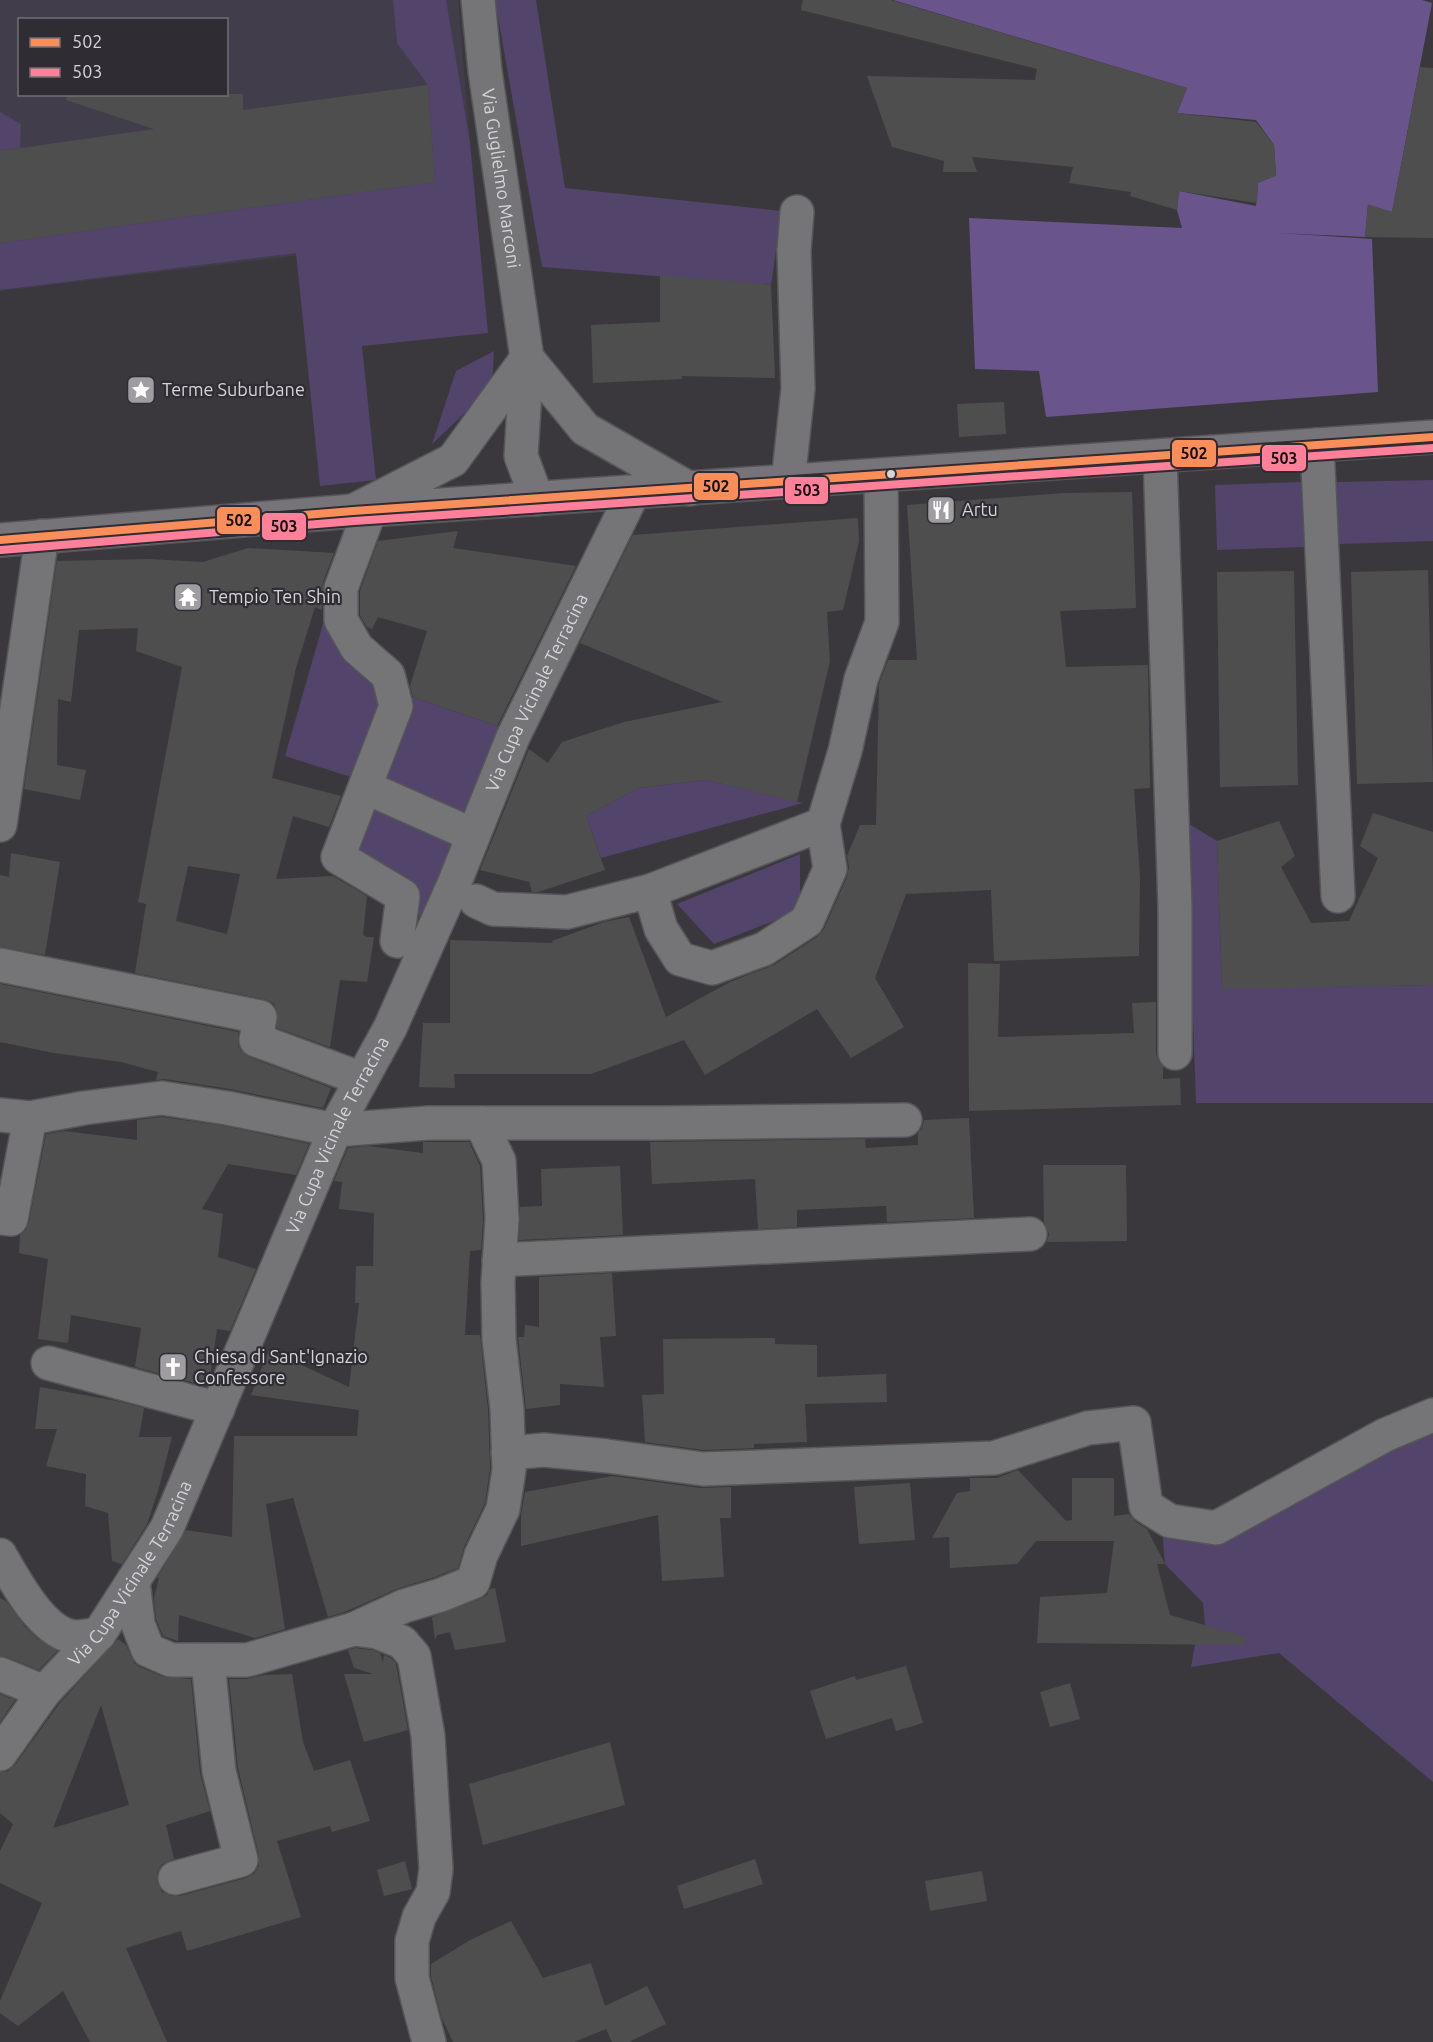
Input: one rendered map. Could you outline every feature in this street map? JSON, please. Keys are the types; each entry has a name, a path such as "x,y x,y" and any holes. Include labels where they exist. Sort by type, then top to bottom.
{"main road":[{"path":"0,540 362,511 1433,437"}],"street":[{"name":"Via Guglielmo Marconi","path":"478,0 485,71 527,358 521,456 537,499"},
{"path":"788,482 798,388 794,250 797,212"},
{"path":"398,941 403,896 338,857 396,706 388,675 357,648 341,620 341,588 362,511 453,460 527,358 585,429 690,489"},
{"path":"1317,445 1338,896"},
{"path":"1160,456 1175,908 1175,1053"},
{"path":"650,891 661,929 680,959 712,968 764,949 807,921 830,869 823,824 845,751 861,679 882,622 881,476"},
{"name":"Via Cupa Vicinale Terracina","path":"0,1754 44,1692 99,1634 167,1528 335,1130 390,1028 473,836 513,736 633,493"},
{"path":"0,825 42,536"},
{"path":"365,787 473,836"},
{"path":"476,901 492,909 567,912 650,891 823,824"},
{"path":"0,965 260,1017 256,1040 362,1079"},
{"path":"0,1218 11,1219 15,1116 162,1098 227,1108 335,1130 428,1123 905,1120"},
{"path":"133,1581 138,1624 148,1650 171,1660 208,1661 247,1660 354,1629 404,1606 473,1582 481,1555 503,1509 509,1470 507,1409 499,1340 499,1260 502,1219 500,1161 481,1123"},
{"path":"499,1260 1030,1234"},
{"path":"48,1363 218,1409"},
{"path":"508,1453 544,1450 703,1469 994,1458 1088,1428 1134,1423 1146,1506 1170,1521 1216,1528 1385,1435 1433,1415"},
{"path":"0,1555 27,1601 54,1628 74,1637 99,1634"},
{"path":"354,1629 377,1632 402,1642 414,1656 428,1736 436,1869 433,1892 419,1917 412,1941 412,1978 429,2042"},
{"path":"175,1878 241,1860 219,1771 208,1661"},
{"path":"0,1674 44,1692"}],"shaded area":[{"path":"0,0 458,0 478,234 0,291"},
{"path":"393,0 446,0 470,143 488,333 362,346 376,480 320,486 296,253 0,290 0,243 435,182 428,85 397,43"},
{"path":"495,0 536,0 565,188 782,211 771,285 542,267"},
{"path":"893,0 1422,0 1432,3 1392,212 1368,205 1365,237 1279,233 1372,239 1378,392 1046,417 1039,371 975,369 969,218 1182,228 1177,210 1179,191 1256,206 1258,183 1276,175 1274,145 1256,120 1177,113 1187,88"},
{"path":"0,112 21,124 20,148 0,151"},
{"path":"494,351 492,387 432,444 456,371"},
{"path":"1433,480 1433,541 1338,544 1336,482"},
{"path":"1301,482 1304,547 1217,550 1215,485"},
{"path":"325,617 379,685 384,701 354,778 285,756"},
{"path":"407,695 503,728 464,818 379,781"},
{"path":"706,780 803,803 601,858 586,816 638,788"},
{"path":"371,801 457,840 421,930 415,886 347,853"},
{"path":"1186,822 1217,841 1222,988 1433,985 1433,1103 1196,1103"},
{"path":"800,854 800,911 714,944 677,904"},
{"path":"1433,1426 1433,1782 1279,1653 1191,1667 1195,1644 1205,1625 1203,1603 1165,1564 1162,1529 1229,1539"}],"building":[{"path":"803,0 891,0 1187,88 1177,113 1256,122 1274,145 1276,176 1258,183 1257,203 1179,191 1177,210 1130,196 1131,192 1069,183 1073,167 972,157 977,172 943,172 944,161 892,147 867,76 1035,80 1037,69 801,10"},
{"path":"1420,67 1433,68 1433,238 1365,237 1368,204 1392,212"},
{"path":"428,85 435,182 0,243 0,151 154,129 66,100 67,96 228,96 228,94 243,94 243,110"},
{"path":"660,275 771,285 775,378 682,376 682,379 593,383 591,325 660,322"},
{"path":"1004,402 1006,434 959,437 957,404"},
{"path":"1132,492 1136,608 1060,611 1066,667 1148,665 1150,788 1134,789 1140,877 1139,956 994,961 991,890 906,894 875,978 904,1027 851,1058 817,1009 705,1075 684,1040 591,1074 454,1074 455,1088 419,1087 423,1023 450,1023 450,940 553,943 552,941 604,922 629,917 666,1017 730,982 774,965 817,937 824,929 847,877 849,867 847,856 860,825 876,825 879,684 888,660 917,660 907,505 1064,493"},
{"path":"858,518 859,541 843,610 827,612 830,661 797,802 706,780 638,788 586,816 605,870 532,892 529,882 480,870 529,749 548,763 562,742 624,722 722,702 580,643 633,535"},
{"path":"458,531 453,548 576,566 497,726 413,697 410,686 427,631 378,617 372,629 367,627 360,615 360,591 378,541"},
{"path":"248,548 334,553 323,582 322,610 315,607 296,668 272,778 341,796 329,827 293,816 276,879 333,876 367,896 363,935 374,937 367,982 340,980 330,1047 277,1028 277,1010 273,1003 264,999 135,973 146,904 138,902 182,667 136,651 138,628 79,630 71,702 58,699 57,765 86,770 80,800 24,789 57,561 149,559 203,562","holes":["188,866 240,874 227,934 176,921"]},
{"path":"1428,570 1433,782 1357,784 1351,572"},
{"path":"1294,571 1298,785 1220,787 1217,572"},
{"path":"1373,813 1433,832 1433,985 1222,989 1217,841 1279,821 1295,856 1281,867 1311,923 1349,921 1378,858 1360,846"},
{"path":"11,853 60,862 45,955 0,947 0,875 9,877"},
{"path":"968,963 1000,964 998,1037 1134,1033 1132,1003 1156,1002 1156,1054 1163,1066 1163,1079 1180,1078 1181,1105 969,1111"},
{"path":"0,984 238,1032 238,1046 249,1057 331,1088 323,1108 230,1089 165,1079 156,1080 158,1072 121,1062 54,1053 0,1042"},
{"path":"162,1117 224,1126 309,1144 296,1175 228,1164 202,1209 223,1214 218,1257 256,1269 230,1331 217,1329 210,1377 206,1386 135,1367 141,1328 71,1315 68,1343 38,1339 48,1259 19,1253 20,1235 26,1230 29,1222 46,1134 64,1131 137,1140 137,1120"},
{"path":"969,1118 974,1218 887,1222 886,1206 797,1210 797,1227 758,1229 755,1179 652,1184 650,1142 865,1139 866,1148 918,1145 918,1133 922,1129 924,1120"},
{"path":"423,1142 469,1142 480,1166 483,1219 481,1250 470,1251 465,1335 480,1335 488,1410 490,1469 485,1503 464,1547 458,1568 399,1588 328,1617 293,1498 266,1504 285,1629 255,1638 179,1615 178,1641 163,1636 156,1619 154,1598 159,1578 157,1578 186,1530 232,1537 234,1436 357,1436 359,1410 251,1395 269,1350 349,1387 359,1303 355,1303 356,1266 373,1266 374,1213 339,1209 342,1182 334,1181 348,1148 368,1146 423,1153"},
{"path":"1043,1165 1126,1165 1127,1241 1047,1242 1049,1234 1044,1222"},
{"path":"620,1166 623,1235 519,1240 520,1207 542,1206 541,1169"},
{"path":"612,1273 616,1336 600,1337 604,1387 560,1384 560,1405 526,1409 518,1337 524,1337 525,1325 539,1327 539,1277"},
{"path":"775,1338 775,1344 817,1345 817,1377 886,1374 887,1402 805,1404 807,1442 754,1444 754,1448 704,1450 645,1442 642,1395 664,1394 663,1339"},
{"path":"40,1387 144,1408 139,1437 172,1437 147,1524 122,1564 112,1561 108,1513 85,1506 86,1474 46,1466 57,1429 35,1429"},
{"path":"1018,1470 1066,1521 1072,1520 1072,1478 1114,1478 1114,1516 1129,1514 1147,1529 1165,1564 1157,1564 1170,1615 1246,1637 1244,1645 1037,1643 1040,1597 1107,1593 1114,1541 1036,1541 1017,1564 950,1568 949,1537 932,1538 957,1493 970,1491 970,1478 997,1478"},
{"path":"612,1476 700,1488 731,1487 731,1518 720,1518 724,1577 662,1581 658,1515 521,1546 521,1515 525,1492"},
{"path":"910,1483 915,1540 859,1544 854,1487"},
{"path":"495,1588 506,1642 455,1650 450,1632 437,1635 435,1640 432,1617 480,1599 487,1595 490,1589"},
{"path":"0,1598 6,1601 26,1628 39,1640 57,1651 39,1670 0,1656"},
{"path":"118,1639 126,1645 134,1663 140,1667 164,1677 191,1679 200,1773 210,1811 166,1825 174,1859 162,1864 157,1873 157,1882 162,1892 171,1896 180,1896 246,1878 254,1874 259,1866 259,1856 238,1768 229,1679 292,1674 303,1742 314,1771 350,1760 370,1821 332,1832 330,1826 277,1841 301,1917 187,1951 181,1931 126,1948 167,2042 90,2042 63,1991 18,2026 0,2013 0,2001 42,1903 0,1883 0,1851 13,1824 0,1813 0,1772 8,1771 15,1765 59,1704","holes":["101,1705 129,1805 53,1828"]},
{"path":"355,1648 380,1653 383,1662 384,1655 396,1664 408,1730 364,1742 344,1674 373,1674 354,1668 348,1650"},
{"path":"906,1666 923,1723 896,1731 892,1718 826,1739 810,1691 855,1676 856,1680"},
{"path":"1070,1683 1080,1719 1050,1727 1040,1692"},
{"path":"0,1694 15,1700 0,1722"},
{"path":"610,1742 625,1805 483,1845 469,1784"},
{"path":"755,1859 763,1884 684,1909 677,1886"},
{"path":"405,1861 412,1889 384,1896 377,1870"},
{"path":"982,1871 987,1901 930,1911 925,1881"},
{"path":"511,1921 543,1978 591,1963 605,2006 647,1986 666,2024 629,2042 612,2042 606,2029 574,2042 453,2042 441,2016 431,1976 431,1964 472,1939"}],"transit line":[{"name":"502","path":"0,540 353,511 1433,437"},
{"name":"503","path":"1,550 354,521 1433,448"}],"place":[{"name":"Terme Suburbane","path":"141,390"},
{"name":"Artu","path":"941,510"},
{"name":"Tempio Ten Shin","path":"188,597"},
{"name":"Chiesa di Sant'Ignazio Confessore","path":"173,1367"}]}
